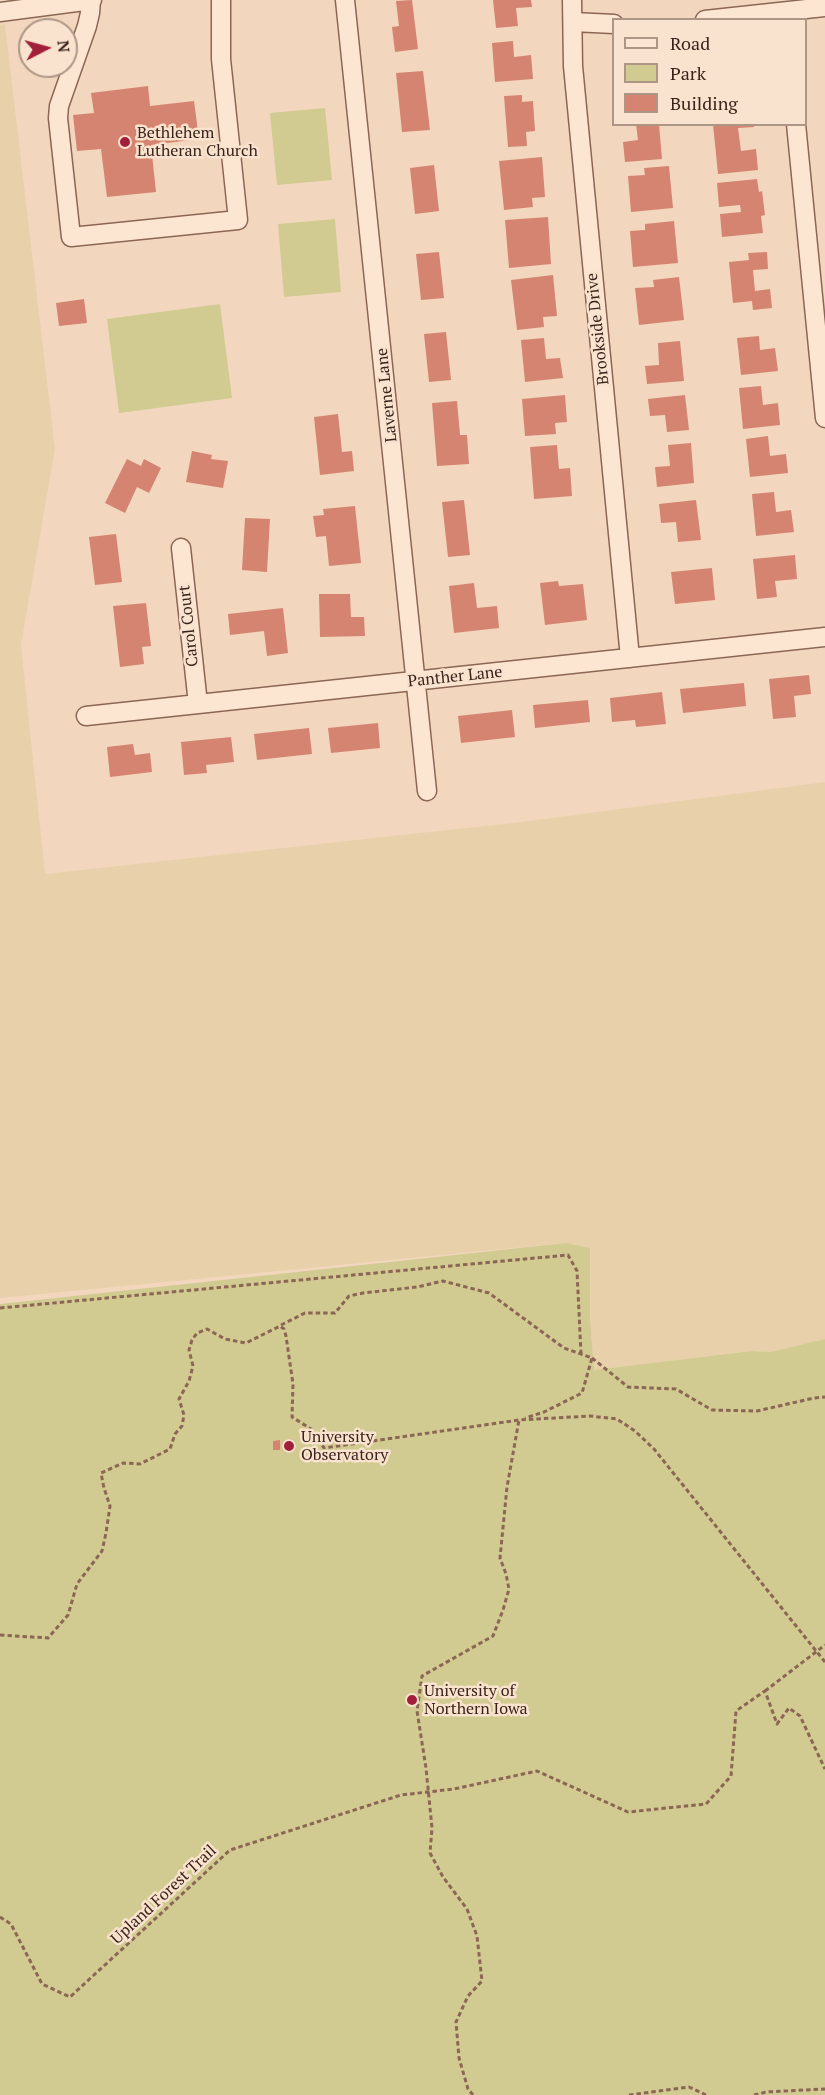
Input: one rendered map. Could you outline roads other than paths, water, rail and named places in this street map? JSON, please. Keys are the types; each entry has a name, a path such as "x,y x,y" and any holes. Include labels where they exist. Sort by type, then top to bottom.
{"street":[{"path":"0,12 91,0 87,26 59,106 58,118 71,237 238,220 221,59 221,0"},
{"name":"Laverne Lane","path":"345,0 426,791"},
{"name":"Brookside Drive","path":"572,0 573,66 630,658"},
{"path":"737,18 785,15 825,7"},
{"path":"573,22 612,24"},
{"path":"796,126 825,418"},
{"name":"Carol Court","path":"181,548 198,704"},
{"name":"Panther Lane","path":"86,716 825,637"}],"place":[{"name":"Bethlehem Lutheran Church","path":"125,142"},
{"name":"University Observatory","path":"289,1446"},
{"name":"University of Northern Iowa","path":"412,1700"}]}
